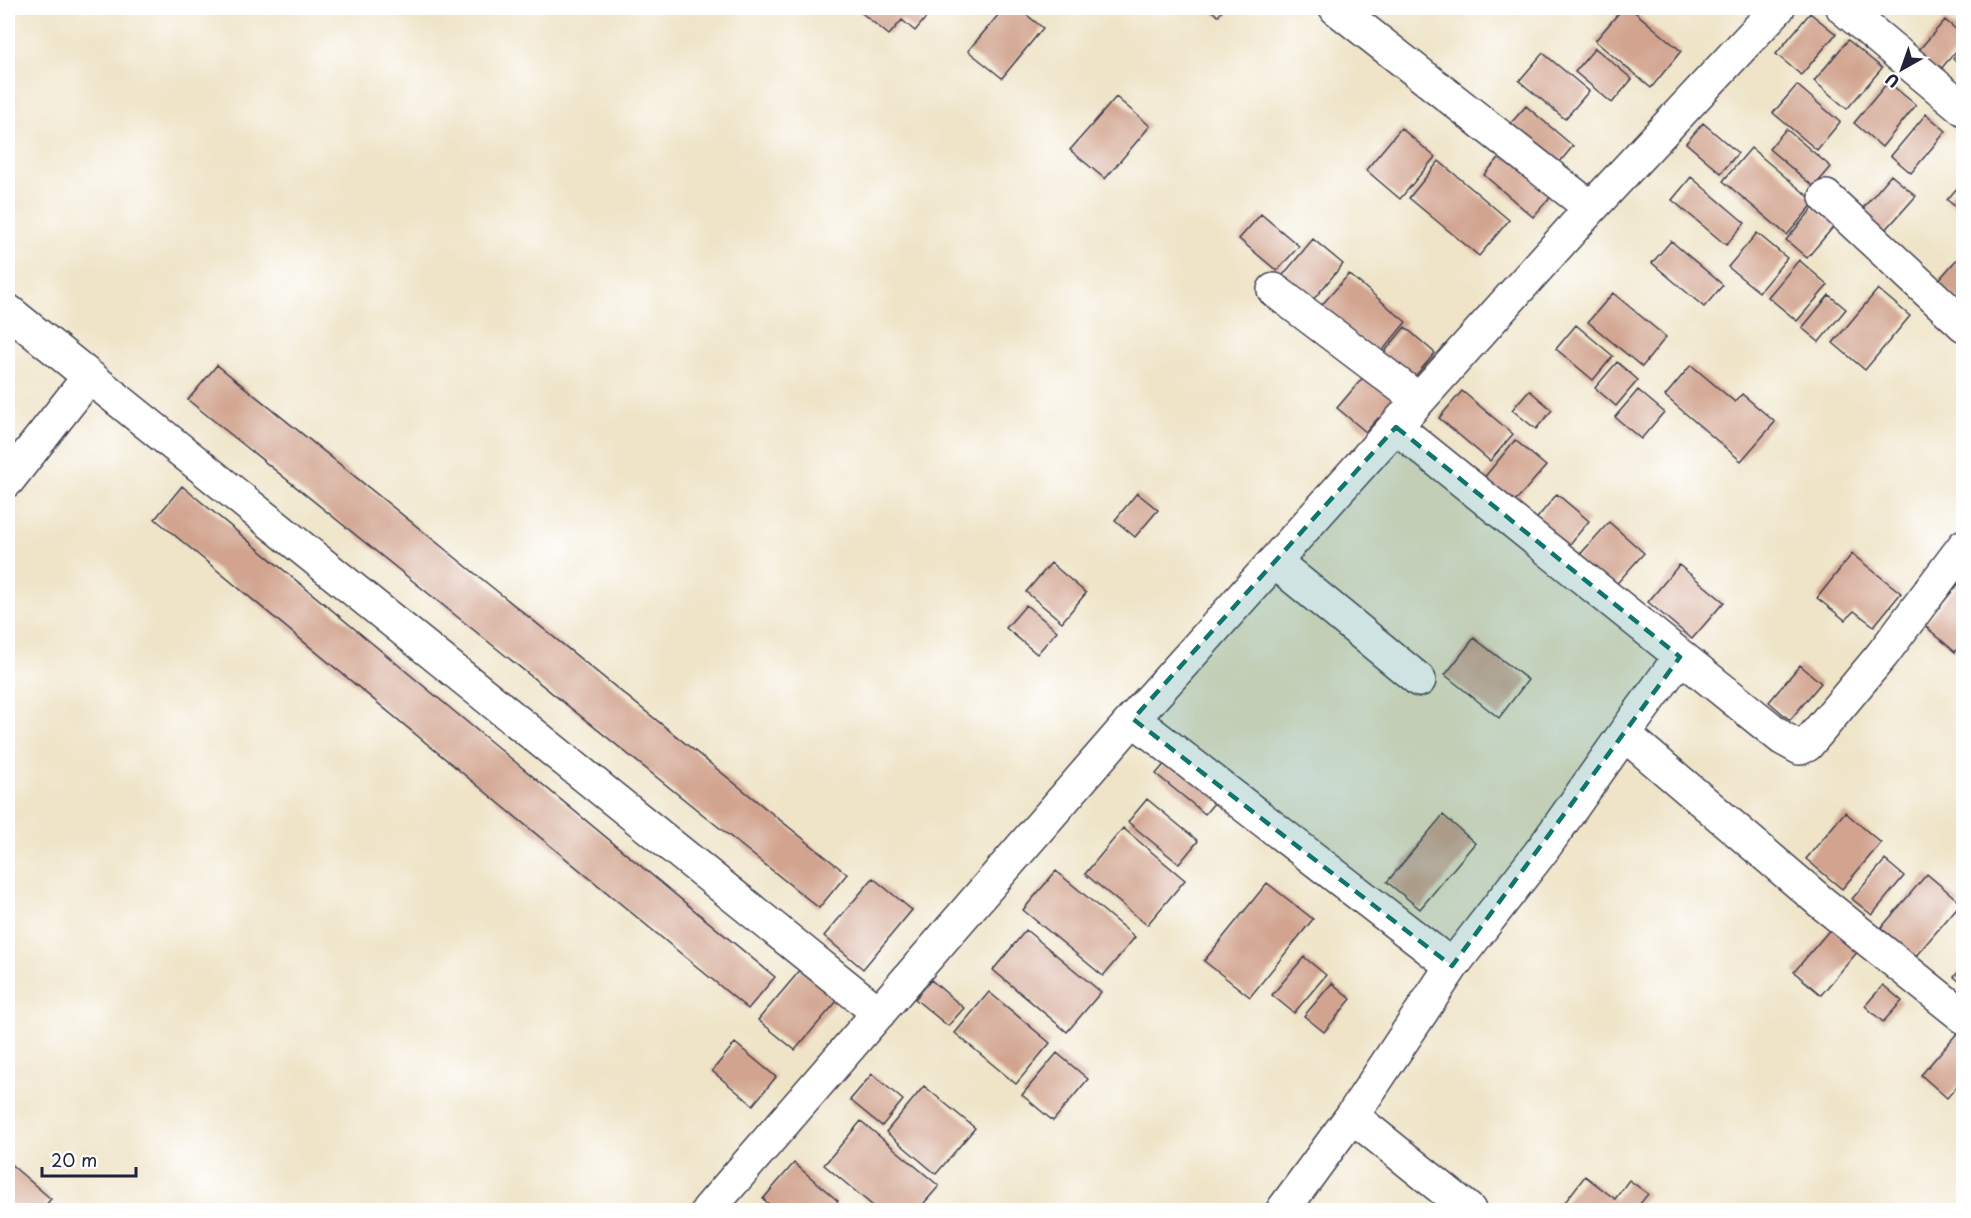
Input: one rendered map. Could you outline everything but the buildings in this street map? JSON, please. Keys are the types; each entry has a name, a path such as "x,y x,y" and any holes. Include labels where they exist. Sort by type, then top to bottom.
{"street":[{"path":"1336,8 1591,208"},
{"path":"708,1210 1133,718 1591,208 1778,8"},
{"path":"1843,8 1964,110"},
{"path":"1826,197 1964,325"},
{"path":"1274,290 1419,400"},
{"path":"8,311 879,1013"},
{"path":"8,480 90,377"},
{"path":"1396,427 1680,657 1782,738 1800,748 1807,745 1882,656 1960,557"},
{"path":"1275,562 1419,680"},
{"path":"1283,1210 1352,1116 1452,966 1543,849 1680,657"},
{"path":"1133,718 1452,966"},
{"path":"1624,734 1821,902 1964,1017"},
{"path":"1352,1116 1469,1210"}],"highlighted area":[{"path":"1396,427 1680,657 1452,966 1133,719"}]}
